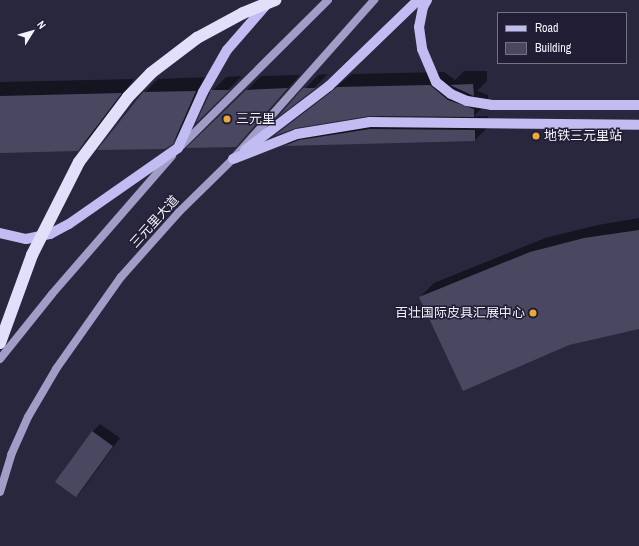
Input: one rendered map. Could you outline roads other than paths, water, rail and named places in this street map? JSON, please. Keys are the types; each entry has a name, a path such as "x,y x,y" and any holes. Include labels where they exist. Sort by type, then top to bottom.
{"highway":[{"path":"0,327 32,255 79,162 128,97 151,73 197,38 237,16 275,0"},
{"path":"0,343 32,255"}],"main road":[{"path":"0,233 26,238 50,234 69,224 178,148 203,92 227,50 270,0"},
{"path":"0,359 52,294 178,148 328,0"},
{"name":"三元里大道","path":"0,492 11,455 28,418 86,324 154,240 233,159 374,0"},
{"path":"233,159 329,86 418,0"},
{"path":"427,0 423,7 419,27 422,49 436,82 451,94 467,101 491,105 639,105"},
{"path":"233,159 297,134 370,122 639,125"}],"place":[{"name":"三元里","path":"227,119"},
{"name":"地铁三元里站","path":"536,136"},
{"name":"百壮国际皮具汇展中心","path":"533,313"}]}
